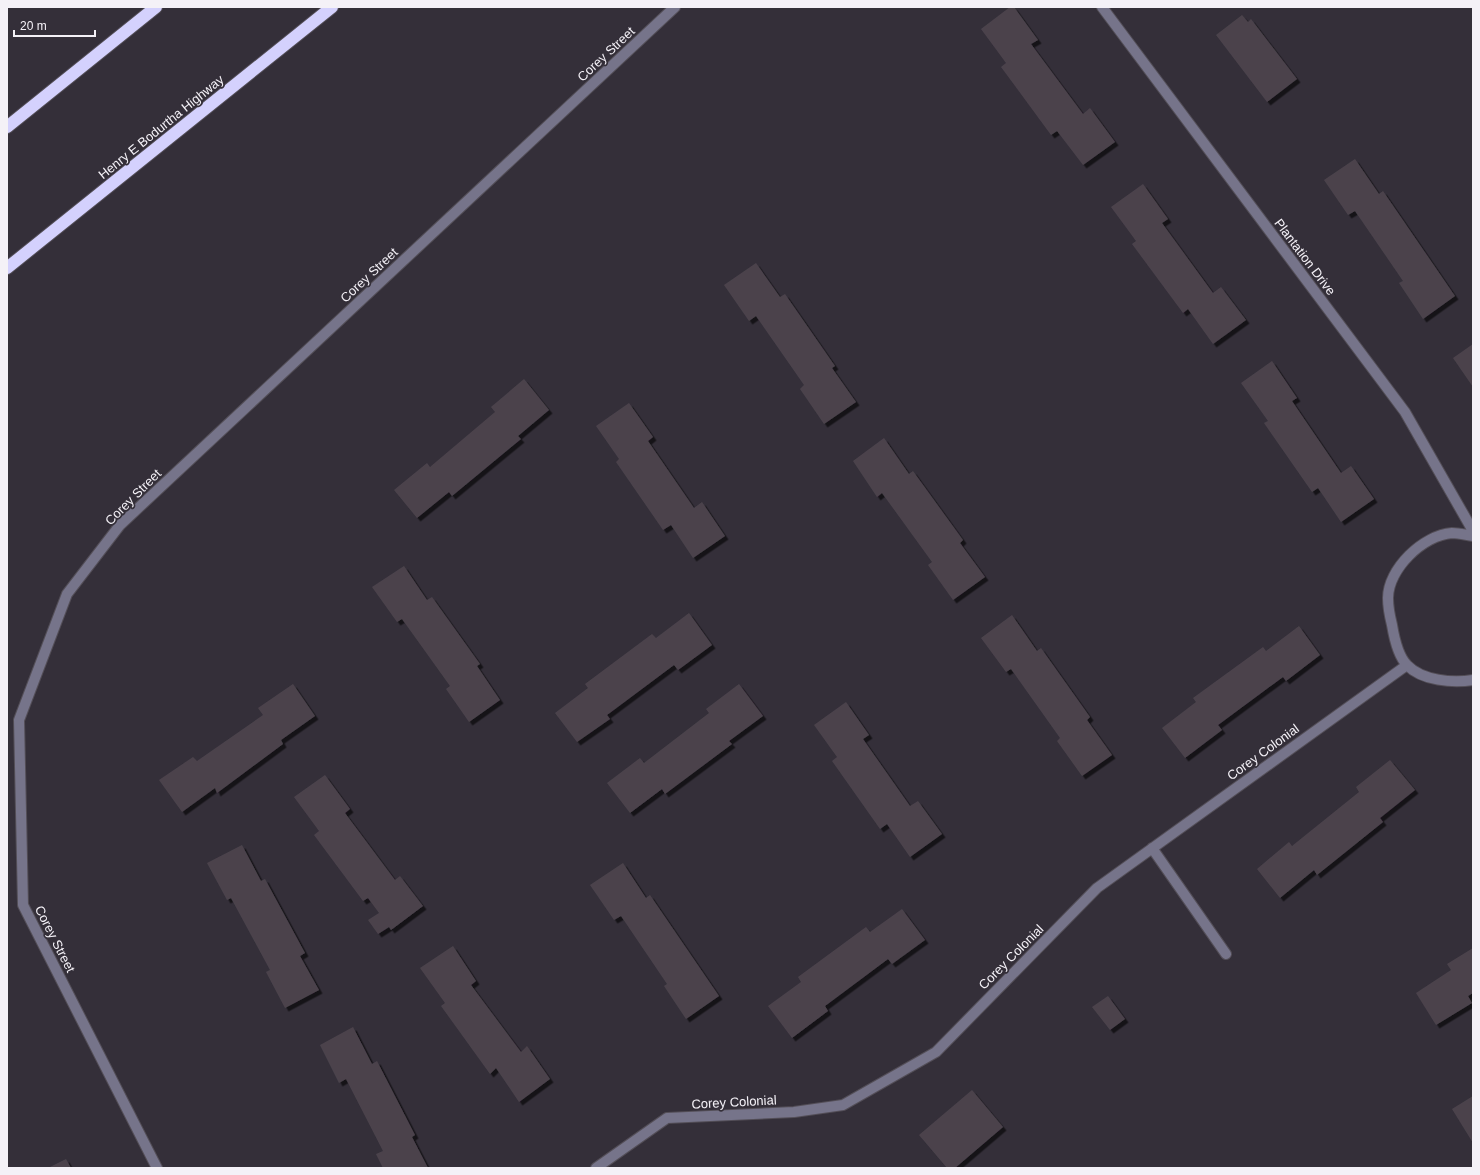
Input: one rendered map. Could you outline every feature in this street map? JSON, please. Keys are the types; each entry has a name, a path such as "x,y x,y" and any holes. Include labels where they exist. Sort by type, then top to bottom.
{"highway":[{"path":"7,127 156,7"},
{"name":"Henry E Bodurtha Highway","path":"7,268 332,7"}],"street":[{"name":"Corey Street","path":"157,1168 23,905 19,720 67,594 120,525 675,7"},
{"name":"Plantation Drive","path":"1102,7 1405,412 1473,531"},
{"path":"1473,536 1451,533 1429,540 1414,551 1402,564 1392,580 1388,598 1395,642 1407,665 1420,674 1436,679 1457,682 1473,680"},
{"name":"Corey Colonial","path":"596,1168 667,1118 794,1112 843,1105 936,1052 1097,888 1407,665"},
{"path":"1152,848 1226,954"}],"building":[{"path":"1010,7 1014,7 1038,40 1031,44 1083,114 1090,108 1115,142 1083,165 1057,131 1051,135 1001,67 1006,63 981,29"},
{"path":"1242,15 1248,22 1251,19 1297,79 1267,102 1216,35"},
{"path":"1355,159 1379,194 1383,191 1455,296 1423,319 1399,283 1403,281 1355,211 1348,215 1324,180"},
{"path":"1143,184 1168,219 1162,223 1213,293 1221,287 1246,320 1213,344 1188,309 1183,313 1132,244 1136,241 1111,207"},
{"path":"756,263 780,297 785,294 835,366 832,368 856,402 824,424 800,389 804,385 756,316 749,321 724,285"},
{"path":"1473,344 1473,387 1453,358"},
{"path":"1272,361 1297,398 1292,401 1341,473 1351,466 1374,499 1341,522 1318,488 1312,492 1264,423 1268,421 1241,383"},
{"path":"524,379 549,410 518,436 521,439 452,496 449,492 417,518 394,490 427,463 430,467 495,412 491,407"},
{"path":"629,403 653,437 648,441 694,508 702,502 725,536 693,558 671,525 663,530 616,462 619,459 596,426"},
{"path":"884,438 909,474 913,471 963,540 960,543 985,577 953,600 928,565 932,562 882,493 877,497 853,461"},
{"path":"404,566 427,600 432,597 480,664 477,666 500,700 469,722 446,689 450,686 402,619 397,622 372,587"},
{"path":"689,613 712,645 678,670 674,665 607,715 610,719 577,742 555,713 588,688 585,684 652,634 656,638"},
{"path":"1012,615 1037,651 1041,648 1090,717 1087,720 1112,755 1082,776 1057,741 1060,738 1011,669 1006,672 981,638"},
{"path":"1299,626 1320,655 1286,681 1283,677 1218,725 1222,730 1185,758 1162,728 1196,702 1193,698 1263,647 1266,651"},
{"path":"293,684 315,716 281,740 283,744 217,793 215,788 182,812 159,780 193,757 197,761 263,715 258,708"},
{"path":"739,684 763,716 729,741 732,744 665,794 662,789 630,813 607,783 640,758 644,763 709,713 706,709"},
{"path":"846,702 869,735 863,739 910,806 918,801 942,834 910,857 887,824 880,829 832,761 837,757 814,725"},
{"path":"1390,760 1415,790 1380,818 1383,822 1317,875 1314,870 1280,898 1257,869 1289,842 1292,846 1359,792 1356,787"},
{"path":"325,775 350,809 345,813 395,880 400,876 423,906 391,930 389,927 378,934 368,920 379,913 368,898 363,901 314,835 319,831 294,797"},
{"path":"242,845 261,881 265,879 305,953 300,956 319,990 285,1008 266,972 270,970 231,898 227,900 207,863"},
{"path":"623,863 646,898 650,895 719,996 686,1019 664,986 667,984 621,916 614,920 590,885"},
{"path":"902,909 925,940 892,964 888,959 825,1006 828,1011 792,1038 768,1006 801,982 798,977 866,927 870,932"},
{"path":"453,946 476,981 471,985 521,1052 527,1046 550,1079 519,1102 496,1068 490,1074 441,1006 445,1003 420,968"},
{"path":"1473,948 1473,993 1468,996 1472,1003 1436,1025 1416,993 1451,970 1447,964"},
{"path":"1108,996 1125,1019 1110,1030 1092,1007"},
{"path":"353,1027 372,1064 377,1061 415,1135 412,1137 428,1168 383,1168 376,1154 383,1151 346,1079 339,1083 320,1045"},
{"path":"972,1090 1003,1127 955,1168 947,1168 919,1135"},
{"path":"1473,1096 1473,1143 1452,1109"},
{"path":"66,1159 71,1168 48,1168"}]}
